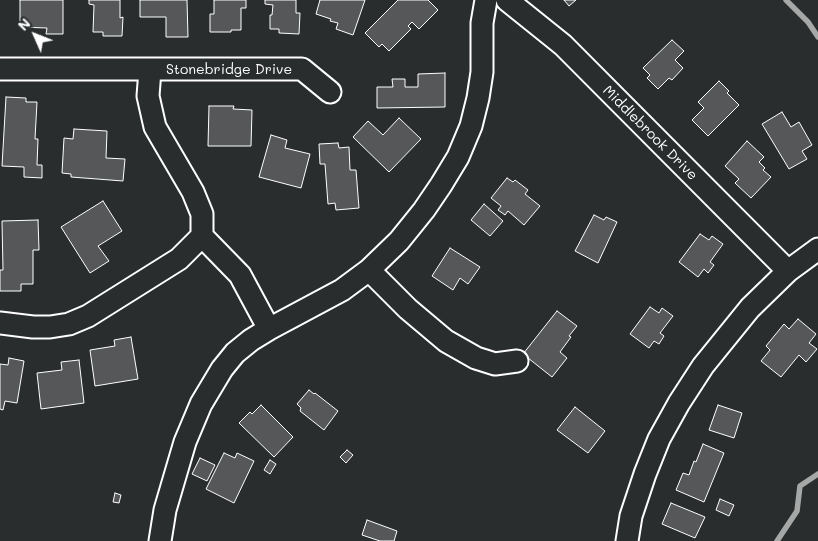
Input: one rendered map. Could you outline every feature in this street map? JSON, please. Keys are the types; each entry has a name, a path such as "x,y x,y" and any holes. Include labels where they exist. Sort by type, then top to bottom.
{"street":[{"path":"160,541 174,476 185,442 201,404 222,369 235,353 251,340 342,290 369,270 399,241 424,210 458,156 471,126 478,98 482,72 482,22 486,0"},
{"name":"Middlebrook Drive","path":"507,0 563,45 788,271"},
{"name":"Stonebridge Drive","path":"0,68 150,70 302,69 330,92"},
{"name":"Stonebridge Drive","path":"150,70 148,96 154,127 193,192 202,214 202,236"},
{"path":"0,323 50,327 69,324 88,316 179,260 202,236 240,274 269,329"},
{"path":"626,541 631,516 659,440 679,403 703,366 750,308 788,271 818,249"},
{"path":"369,270 408,309 446,341 476,358 495,364 516,361"}],"building":[{"path":"20,0 63,0 63,34 46,34 47,28 20,27"},
{"path":"89,0 120,0 120,18 123,17 122,36 103,36 103,32 93,32 94,5 89,4"},
{"path":"140,0 187,0 188,37 166,37 166,17 140,17"},
{"path":"214,0 246,0 246,8 241,8 241,30 210,32 210,14 214,14"},
{"path":"265,0 296,0 296,13 300,13 299,34 279,33 279,29 270,29 270,15 272,15 273,5 265,4"},
{"path":"320,0 365,0 353,35 336,29 338,23 316,14"},
{"path":"398,0 428,0 438,10 419,29 412,22 408,26 411,29 389,51 382,44 379,47 365,33"},
{"path":"564,0 576,0 569,6"},
{"path":"672,40 684,51 675,60 683,68 672,80 669,78 658,89 647,78 650,75 643,68"},
{"path":"445,73 445,107 377,108 377,87 393,87 392,79 405,79 405,87 418,87 418,74"},
{"path":"719,81 729,91 727,93 739,105 708,136 692,120 704,108 698,102"},
{"path":"6,97 26,98 26,102 37,102 35,139 38,139 37,165 42,165 42,178 24,177 24,167 2,166"},
{"path":"209,106 234,106 233,109 252,110 251,146 208,146"},
{"path":"782,112 791,127 799,122 812,145 802,151 807,159 789,169 762,124"},
{"path":"399,118 421,139 389,172 353,137 368,121 383,135"},
{"path":"74,129 107,131 106,158 125,159 123,181 71,177 71,174 62,173 64,138 73,139"},
{"path":"271,135 287,140 285,148 310,154 301,188 259,177"},
{"path":"747,141 764,157 759,162 765,168 763,170 771,177 751,198 735,183 739,179 725,166"},
{"path":"338,143 339,148 349,147 350,170 356,170 359,208 336,210 335,203 328,204 325,164 320,164 319,144"},
{"path":"507,178 513,182 515,180 528,190 525,194 540,206 524,225 508,211 505,215 498,210 501,206 491,198"},
{"path":"103,201 122,231 98,246 109,261 90,273 61,227"},
{"path":"484,204 503,221 490,236 471,220"},
{"path":"594,215 604,220 606,217 617,222 598,263 575,251"},
{"path":"38,220 39,250 33,250 33,284 21,284 21,291 0,291 0,270 3,270 2,221"},
{"path":"700,234 709,240 712,236 723,244 710,262 714,265 708,273 704,269 698,277 679,262"},
{"path":"450,248 480,267 468,284 460,278 453,290 432,276"},
{"path":"650,307 659,313 662,308 673,316 660,333 664,336 659,344 654,341 649,348 630,334"},
{"path":"557,311 577,326 560,352 567,358 552,377 523,354"},
{"path":"798,319 816,334 809,343 817,349 806,362 799,355 781,377 761,361 770,350 766,346 784,324 789,329"},
{"path":"131,337 138,379 95,386 90,350 115,346 114,340"},
{"path":"9,358 24,361 17,403 5,401 3,410 0,409 0,364 8,365"},
{"path":"79,360 84,403 41,409 37,373 62,370 61,362"},
{"path":"309,390 338,411 324,430 300,411 301,408 297,404"},
{"path":"261,405 293,437 274,457 239,423 250,412 252,414"},
{"path":"718,405 742,413 734,438 709,430"},
{"path":"575,407 605,431 588,453 557,430"},
{"path":"703,444 724,453 704,502 676,490 683,473 689,475"},
{"path":"347,450 353,455 346,463 340,457"},
{"path":"224,453 235,458 237,453 254,461 234,503 206,489"},
{"path":"200,458 215,465 207,481 192,474"},
{"path":"270,460 276,464 270,474 264,470"},
{"path":"115,493 121,495 119,503 113,502"},
{"path":"720,499 734,505 729,516 716,510"},
{"path":"671,503 705,517 695,538 662,524"},
{"path":"367,520 397,531 394,541 380,541 362,535"}],"waterway":[{"path":"786,0 808,22 818,37"},
{"path":"777,541 797,511 800,486 818,474"}]}
